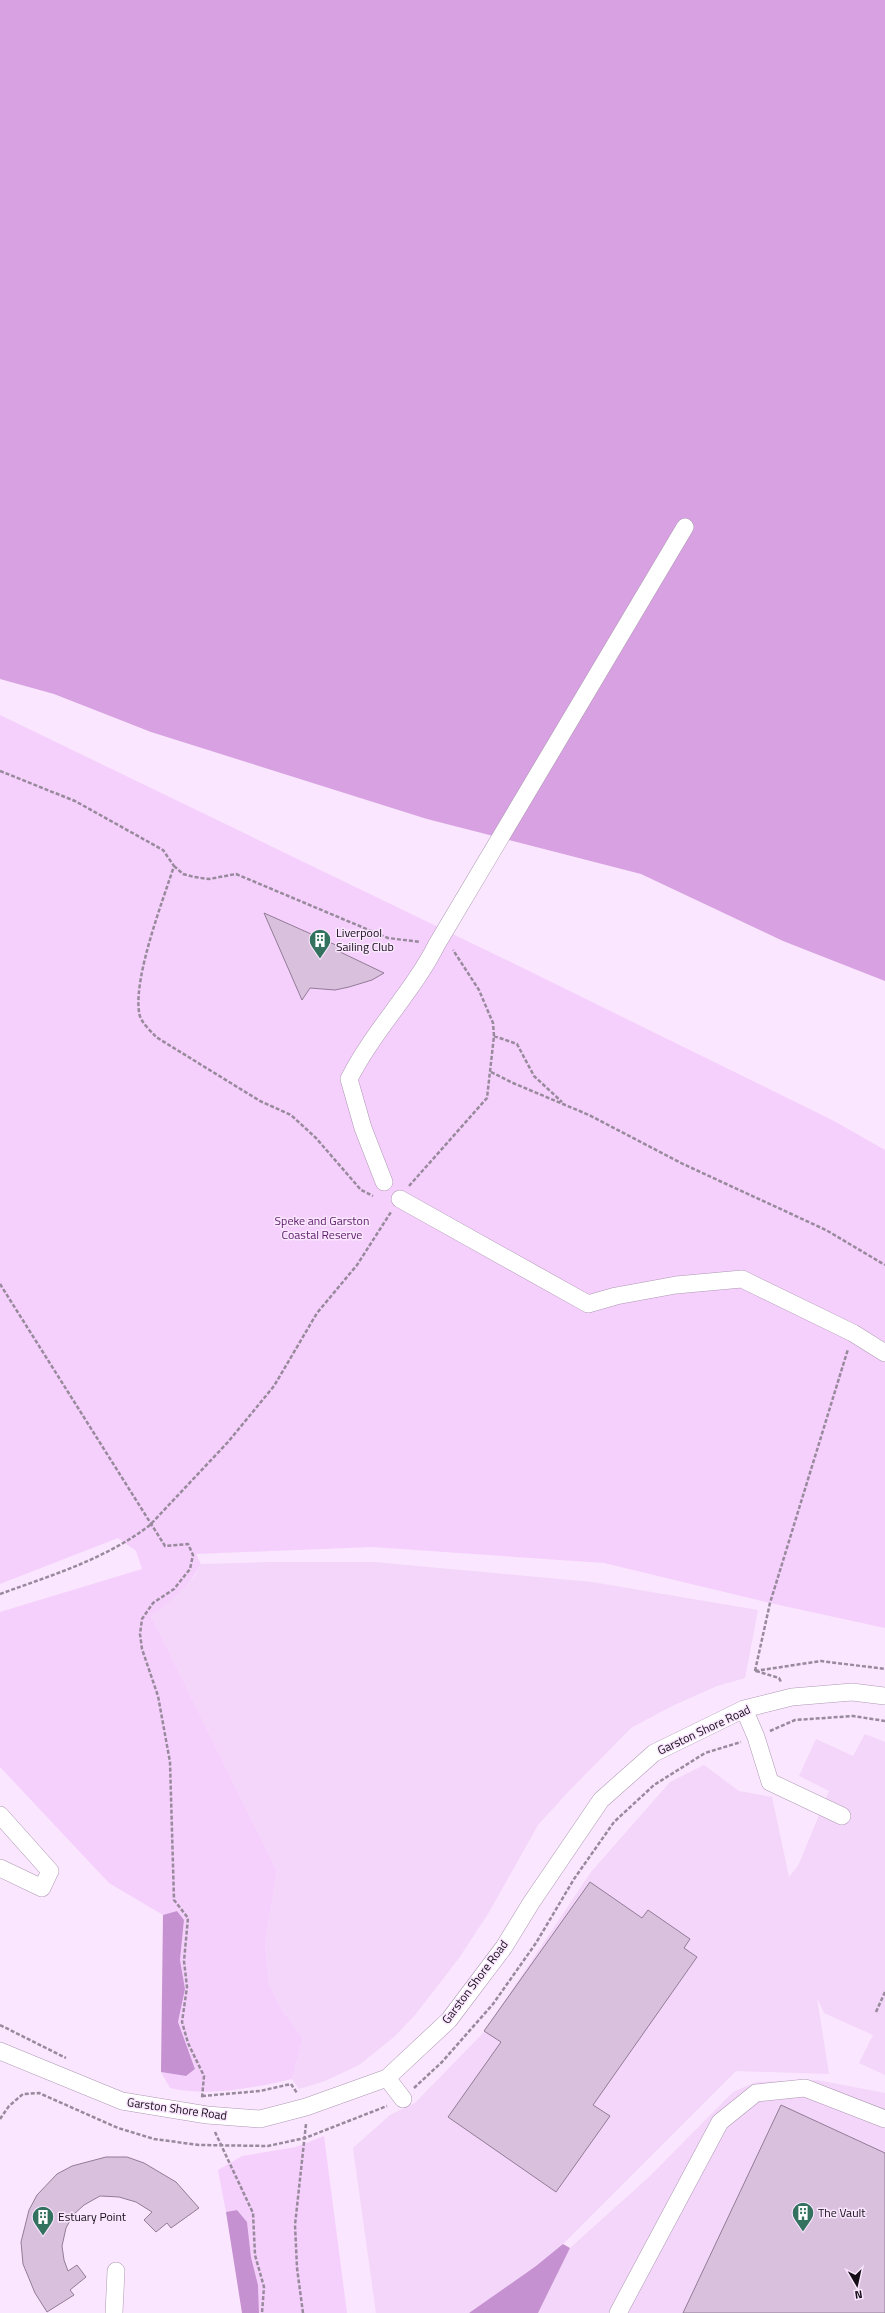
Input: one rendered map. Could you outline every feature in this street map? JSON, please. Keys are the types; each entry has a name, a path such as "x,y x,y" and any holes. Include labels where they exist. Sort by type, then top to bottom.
{"street":[{"path":"384,1182 363,1128 350,1079 360,1058 426,967 437,944 685,527"},
{"path":"400,1199 588,1304 616,1296 676,1285 742,1279 853,1333 885,1353"},
{"name":"Garston Shore Road","path":"0,2051 122,2101 207,2115 260,2119 306,2107 387,2078 449,2020 504,1947 531,1902 601,1800 654,1753 744,1709 792,1697 852,1692 885,1696"},
{"path":"744,1709 756,1737 770,1782 842,1816"},
{"path":"0,1815 50,1871 42,1888 0,1868"},
{"path":"387,2078 403,2099"},
{"path":"618,2313 720,2122 756,2093 805,2088 885,2119"},
{"path":"114,2313 116,2271"}],"path":[{"path":"0,771 75,802 163,850 174,866 183,874 209,879 236,874 388,938 437,944 450,944 463,969 479,990 490,1012 494,1036 487,1098 415,1178 357,1266 317,1313 274,1386 228,1442 150,1524 137,1535 97,1558 0,1594"},
{"path":"174,866 141,976 139,1014 144,1024 156,1037 260,1102 290,1115 316,1138 361,1190 372,1196 400,1199"},
{"path":"494,1036 517,1044 534,1076 564,1104"},
{"path":"491,1072 513,1083 564,1104 635,1138 683,1164 826,1230 885,1265"},
{"path":"0,1284 165,1546 188,1544 193,1554 190,1569 183,1579 164,1597 153,1603 142,1619 140,1634 142,1649 158,1696 170,1762 174,1900 188,1918 184,1961 187,1986 182,2022 188,2043 204,2076 202,2096 207,2115 253,2213 255,2255 264,2287 262,2313"},
{"path":"853,1333 770,1603 755,1671 821,1661 885,1669"},
{"path":"0,2119 9,2106 23,2094 39,2093 118,2128 154,2139 222,2146 268,2146 305,2138 403,2099 442,2062 493,2004 536,1943 574,1879 614,1822 654,1784 705,1753 756,1737 795,1720 853,1716 885,1721"},
{"path":"876,2012 885,1992"},
{"path":"0,2025 70,2060"},
{"path":"195,2096 260,2091 291,2084 306,2107 305,2138 295,2225 298,2275 303,2313"}],"shaded area":[{"path":"0,0 885,0 885,981 783,941 641,874 427,819 151,732 54,694 0,679"},
{"path":"269,1562 374,1562 592,1582 758,1610 745,1678 717,1686 672,1706 631,1728 538,1825 488,1914 459,1958 415,2015 394,2037 359,2065 325,2081 299,2089 292,2079 303,2038 280,2007 269,1983 265,1943 277,1871 151,1616 177,1595 195,1576 201,1564"},
{"path":"865,1734 885,1742 885,2075 859,2063 873,2035 824,2013 817,1998 829,2074 736,2071 563,2244 536,2266 469,2313 376,2313 353,2148 390,2115 415,2103 483,2033 591,1872 670,1782 704,1765 739,1791 772,1797 789,1877 798,1866 829,1791 799,1776 816,1739 853,1756"},
{"path":"177,1911 184,1920 180,1960 185,1989 178,2022 195,2069 186,2076 161,2072 163,1915"},
{"path":"817,2080 885,2093 885,2313 538,2313 570,2248 649,2177 733,2092 756,2082"},
{"path":"237,2210 247,2222 251,2257 258,2285 259,2313 242,2313 226,2212"},
{"path":"563,2244 570,2248 538,2313 469,2313 536,2266"}],"green space":[{"name":"Speke and Garston Coastal Reserve","path":"0,715 527,970 834,1121 885,1150 885,1628 770,1603 604,1563 372,1547 196,1554 201,1564 191,1579 172,1599 151,1616 277,1871 265,1943 269,1983 280,2007 303,2038 292,2079 247,2088 200,2092 170,2088 161,2072 186,2076 195,2069 178,2022 185,1989 180,1960 184,1920 177,1911 163,1915 109,1883 0,1767 0,1612 142,1569 136,1551 118,1538 0,1584"},
{"path":"324,2136 347,2313 259,2313 258,2285 251,2257 247,2222 237,2210 226,2212 218,2170 242,2156 296,2147"}],"building":[{"name":"Liverpool Sailing Club","path":"264,913 338,946 336,950 384,973 372,980 335,990 310,988 302,1000"},
{"path":"590,1882 642,1918 648,1910 690,1939 684,1948 697,1957 593,2105 610,2116 556,2192 448,2117 501,2042 484,2031"},
{"name":"The Vault","path":"781,2105 885,2153 885,2313 683,2313"},
{"name":"Estuary Point","path":"106,2157 127,2157 144,2163 176,2182 199,2208 171,2228 167,2223 156,2232 144,2220 152,2212 136,2202 119,2197 100,2196 84,2205 73,2215 66,2228 62,2246 64,2260 68,2271 77,2265 86,2277 70,2290 74,2295 47,2312 35,2293 23,2264 21,2242 29,2210 37,2195 57,2174 72,2166"}],"place":[{"name":"Liverpool Sailing Club","path":"320,960"},
{"name":"The Vault","path":"803,2232"},
{"name":"Estuary Point","path":"43,2236"}]}
